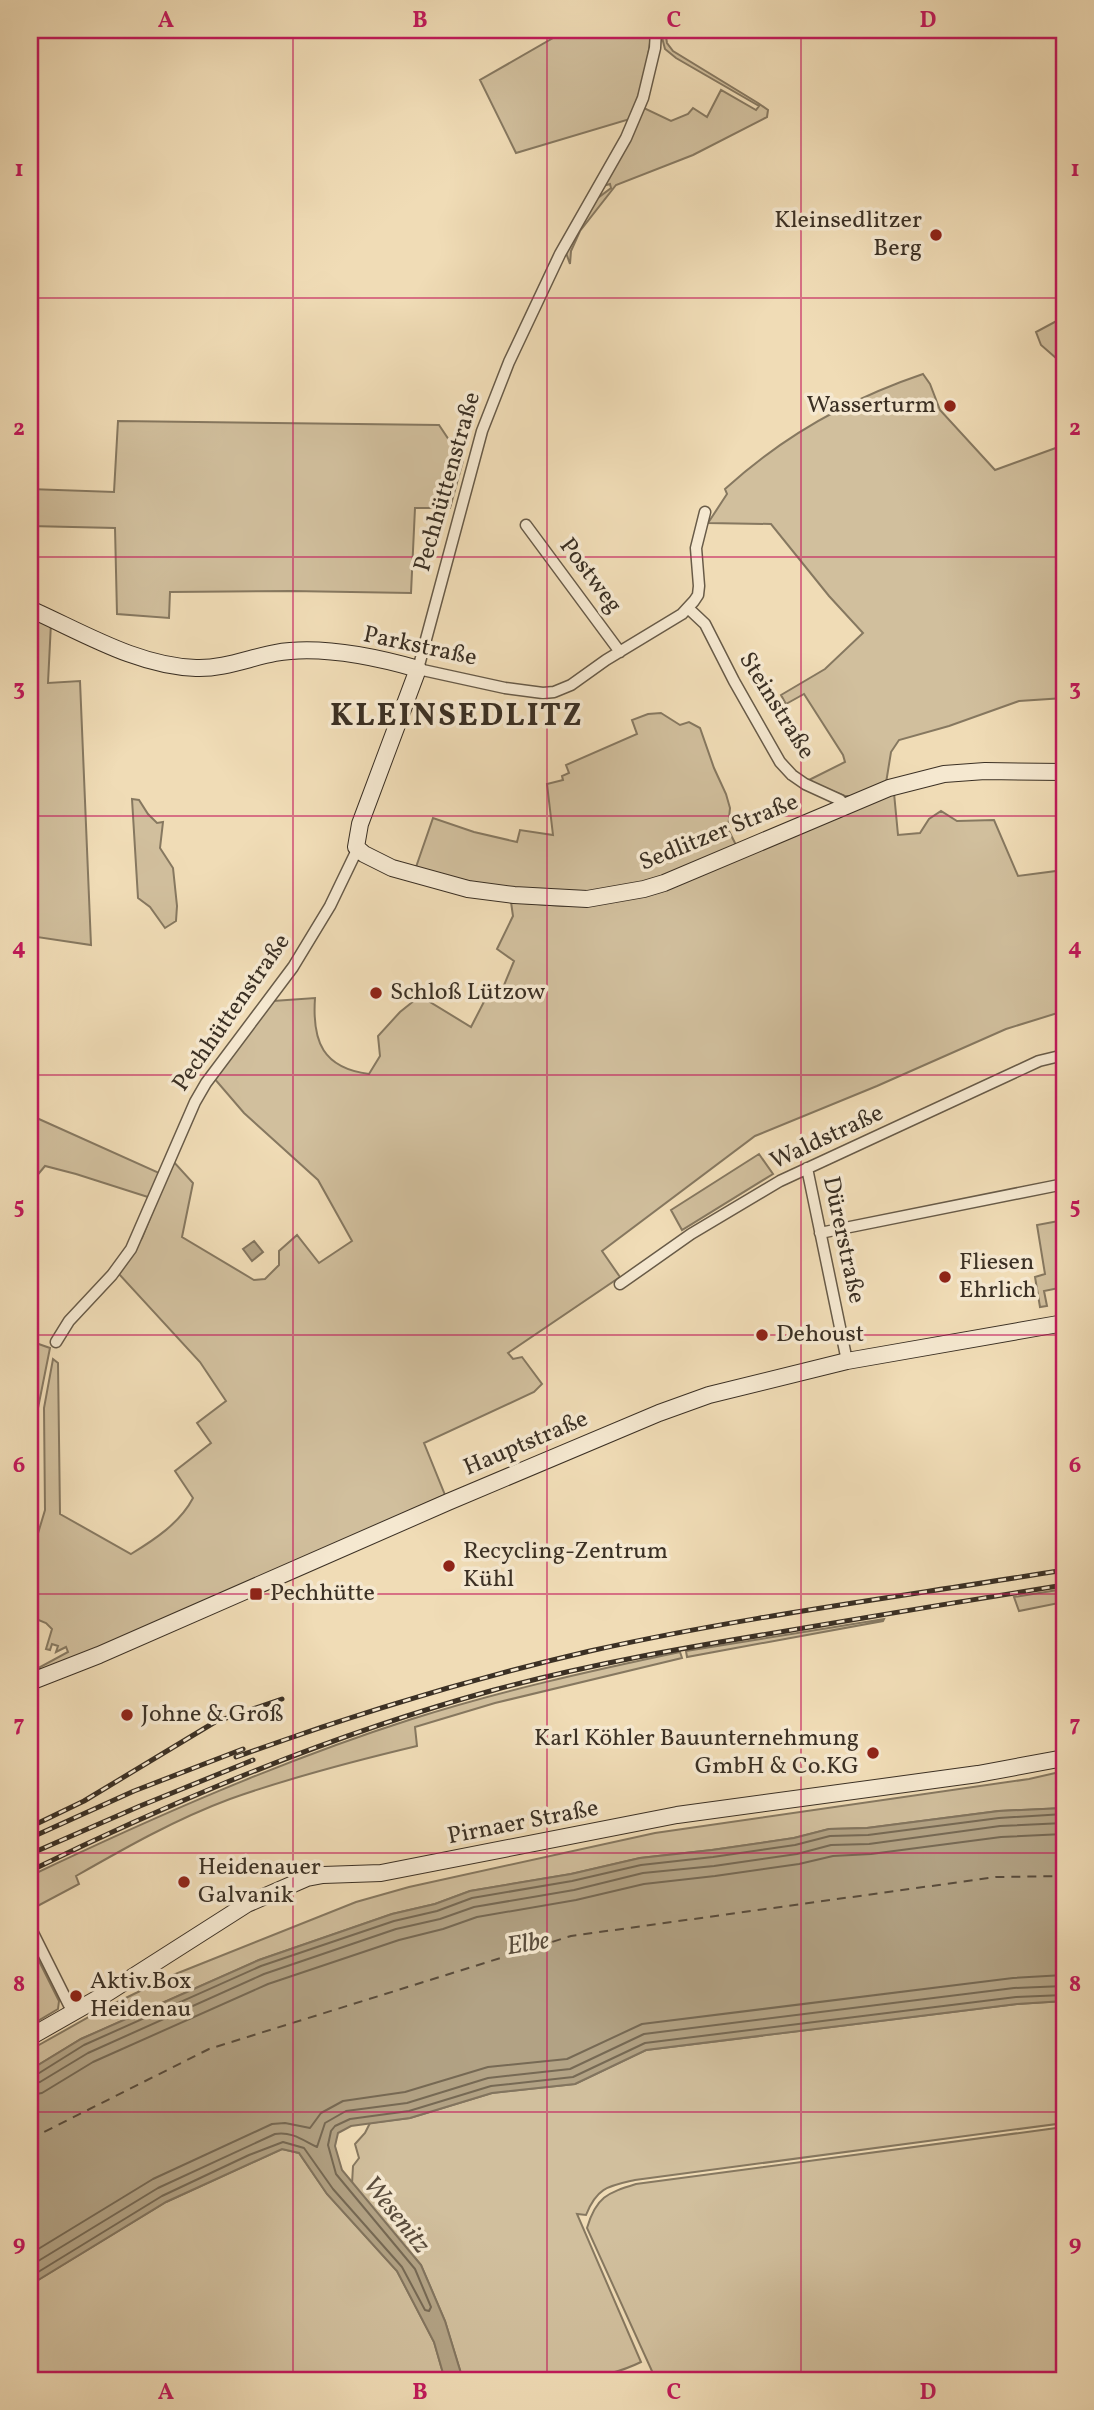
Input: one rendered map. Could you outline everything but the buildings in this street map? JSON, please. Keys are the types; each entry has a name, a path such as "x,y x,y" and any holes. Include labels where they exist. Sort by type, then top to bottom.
{"street":[{"name":"Pechhüttenstraße","path":"56,1342 69,1321 112,1275 131,1249 206,1083 293,967 330,906 356,846 360,824 418,669 481,431 509,362 560,254 626,138 643,98 655,48 656,30"},
{"path":"688,608 698,595 696,548 705,512"},
{"name":"Postweg","path":"526,525 620,652"},
{"name":"Parkstraße","path":"30,609 110,645 166,663 197,668 222,666 295,651 358,656 505,688 543,693 571,685 688,608"},
{"name":"Steinstraße","path":"688,608 705,624 780,762 792,775 840,800 846,806"},
{"name":"Sedlitzer Straße","path":"356,846 392,868 468,889 525,896 587,899 664,883 889,788 944,774 985,771 1064,772"},
{"name":"Waldstraße","path":"620,1284 691,1234 780,1181 1040,1061 1064,1055"},
{"name":"Dürerstraße","path":"807,1168 848,1361"},
{"path":"820,1233 1064,1184"},
{"name":"Hauptstraße","path":"30,1682 99,1655 659,1413 709,1395 848,1361 1064,1323"},
{"name":"Pirnaer Straße","path":"30,2037 247,1904 307,1878 381,1873 677,1815 978,1774 1064,1758"},
{"path":"30,1927 73,2013"}],"shaded area":[{"path":"567,30 652,30 645,76 630,119 516,153 480,80"},
{"path":"660,30 665,30 667,43 673,51 768,110 767,117 693,155 616,185 580,231 571,251 570,264 565,250 590,204 611,188 610,184 603,186 644,108 671,121 688,114 693,108 707,117 721,90 756,110 759,106 676,58 665,49"},
{"path":"1064,317 1064,365 1041,345 1036,332"},
{"path":"923,374 940,410 995,470 1064,445 1064,698 1019,701 949,726 899,740 891,752 886,783 853,796 845,796 807,781 845,762 843,755 804,694 786,704 781,695 825,669 863,633 829,596 771,524 708,523 727,494 725,489 770,452 843,407"},
{"path":"118,421 439,425 463,461 450,508 415,508 411,593 170,592 169,618 117,614 115,528 30,526 30,489 114,492"},
{"path":"30,614 51,623 48,683 80,681 91,945 30,936"},
{"path":"661,713 680,725 689,722 700,728 726,794 730,808 728,829 737,847 662,880 587,896 521,892 415,870 433,818 474,832 517,842 520,830 553,835 547,784 563,780 562,776 569,773 566,765 637,734 632,720"},
{"path":"894,793 898,835 920,833 929,819 941,811 957,821 994,820 1018,876 1064,870 1064,1011 1006,1029 755,1136 602,1251 620,1277 508,1353 513,1359 522,1357 542,1384 534,1392 424,1443 445,1495 72,1661 40,1670 40,1667 68,1652 66,1647 56,1652 58,1646 52,1644 50,1650 46,1649 52,1629 36,1619 30,1607 30,1560 45,1510 44,1408 53,1359 58,1363 60,1514 131,1554 166,1530 188,1507 193,1498 175,1471 211,1443 197,1423 226,1401 200,1362 118,1273 142,1238 173,1161 193,1183 182,1237 254,1280 265,1279 279,1265 279,1251 297,1235 319,1263 352,1241 318,1180 244,1113 213,1077 273,1001 315,998 316,1028 324,1050 341,1066 369,1074 380,1056 378,1036 400,1012 420,996 471,1027 489,992 500,995 514,961 497,949 513,916 511,902 563,906 609,902"},
{"path":"132,799 139,800 157,823 163,822 160,848 173,868 177,906 176,921 165,928 150,907 138,898"},
{"path":"30,1115 157,1172 161,1176 151,1198 45,1166 30,1184"},
{"path":"759,1154 773,1174 682,1230 671,1210"},
{"path":"1064,1220 1064,1287 1044,1291 1047,1306 1040,1307 1035,1277 1045,1274 1037,1225"},
{"path":"30,1341 50,1348 38,1408 38,1509 30,1540"},
{"path":"1064,1589 1064,1602 1019,1611 1014,1597"},
{"path":"884,1619 883,1621 687,1657 686,1651"},
{"path":"680,1652 682,1658 495,1703 415,1727 417,1746 300,1777 210,1807 151,1834 76,1876 79,1884 30,1910 30,1876 171,1811 266,1772 363,1735 478,1699"},
{"path":"1064,1771 1064,1808 998,1811 867,1828 829,1829 794,1838 640,1858 571,1874 470,1891 435,1904 392,1914 259,1960 81,2039 30,2070 30,2050 103,2009 173,1975 356,1902 409,1887 655,1833 1029,1779"},
{"path":"30,1943 59,2001 58,2009 30,2023 30,1989 33,1983 30,1977"},
{"path":"1064,2001 1064,2123 635,2180 611,2186 599,2193 586,2215 577,2214 641,2362 620,2371 576,2380 463,2380 445,2321 421,2265 352,2184 353,2166 359,2158 355,2144 370,2123 410,2118 492,2093 575,2084 646,2050 1017,2004"},
{"path":"1064,2127 1064,2380 656,2380 587,2228 594,2209 604,2198 617,2190 636,2184"},
{"path":"282,2149 299,2153 327,2194 397,2271 434,2342 445,2380 30,2380 30,2285 166,2202"}],"water":[{"path":"254,1241 263,1252 252,1261 243,1249"},
{"name":"Elbe","path":"1064,1808 1064,2001 1017,2004 646,2050 575,2084 492,2093 410,2118 351,2126 338,2133 335,2146 342,2170 421,2265 445,2321 463,2380 445,2380 434,2342 397,2271 327,2194 299,2153 282,2149 166,2202 30,2285 30,2070 81,2039 259,1960 392,1914 435,1904 470,1891 571,1874 640,1858 794,1838 829,1829 867,1828 999,1811"}],"ferry route":[{"path":"30,2139 209,2049 571,1936 996,1877 1064,1876"}],"railway":[{"path":"236,1757 412,1699 500,1673 590,1651 767,1617 1064,1570"},
{"path":"30,1871 200,1793 316,1747 434,1707 494,1690 566,1672 676,1650 1064,1585"},
{"path":"30,1827 84,1801 215,1722 282,1699"},
{"path":"30,1838 134,1791 243,1749"},
{"path":"30,1854 253,1760"}],"place":[{"name":"Kleinsedlitzer Berg","path":"936,235"},
{"name":"Wasserturm","path":"950,406"},
{"name":"Schloß Lützow","path":"376,993"},
{"name":"Fliesen Ehrlich","path":"945,1277"},
{"name":"Dehoust","path":"762,1335"},
{"name":"Recycling-Zentrum Kühl","path":"449,1566"},
{"name":"Pechhütte","path":"256,1594"},
{"name":"Johne & Groß","path":"127,1715"},
{"name":"Karl Köhler Bauunternehmung GmbH & Co.KG","path":"873,1753"},
{"name":"Heidenauer Galvanik","path":"184,1882"},
{"name":"Aktiv.Box Heidenau","path":"76,1996"}],"district":[{"name":"KLEINSEDLITZ","path":"457,717"}],"water label":[{"name":"Wesenitz","path":"396,2215"}]}
